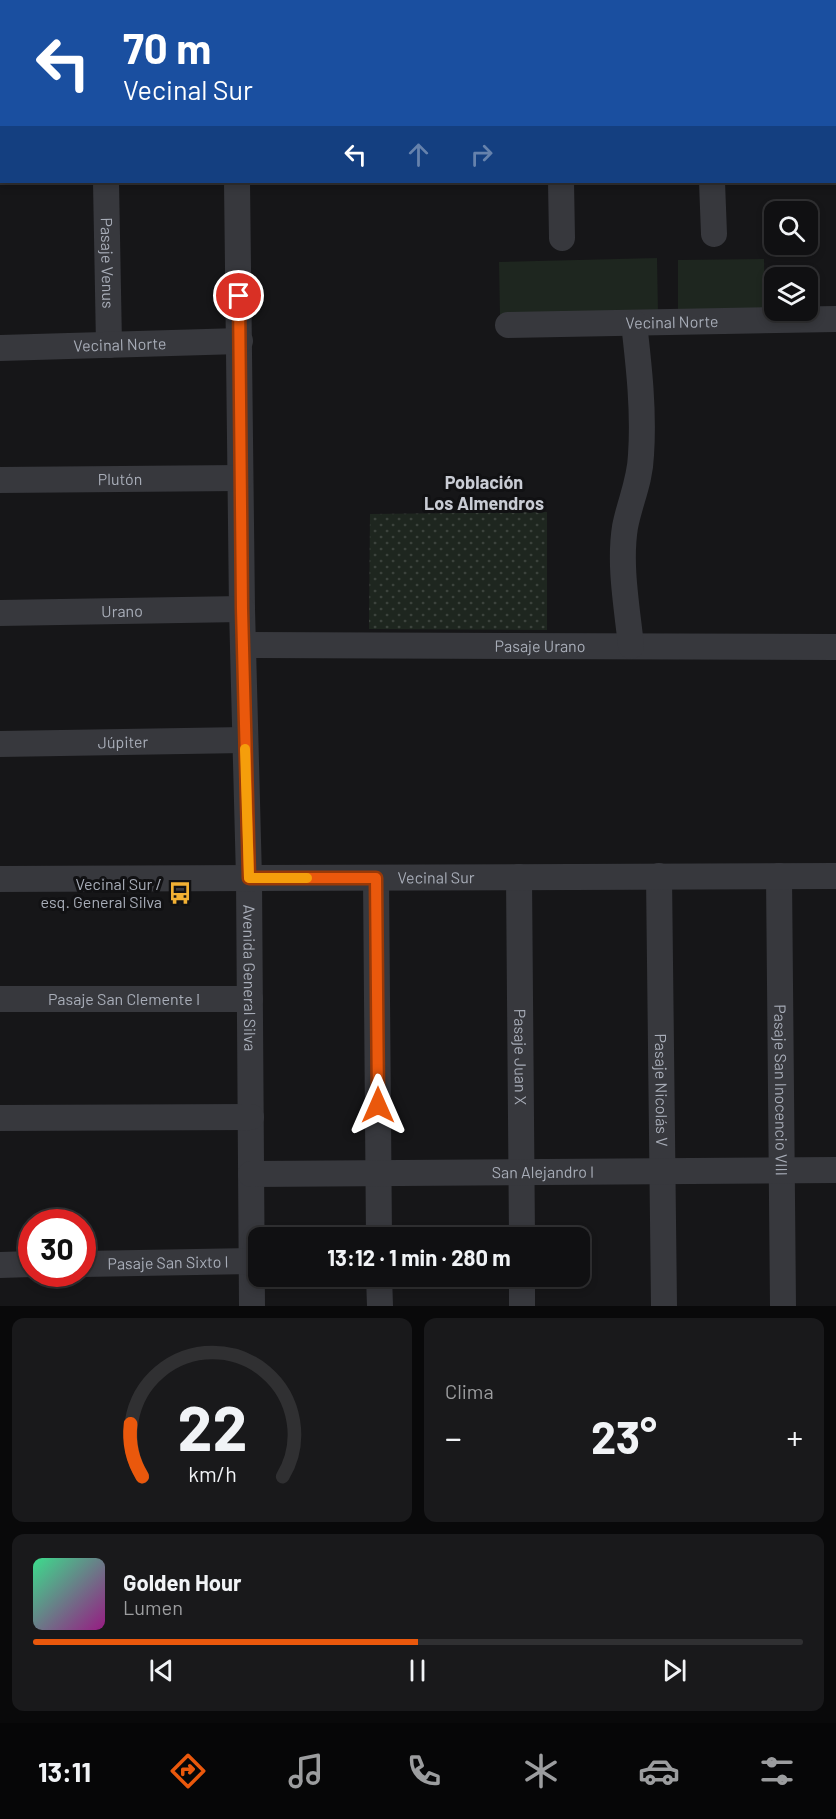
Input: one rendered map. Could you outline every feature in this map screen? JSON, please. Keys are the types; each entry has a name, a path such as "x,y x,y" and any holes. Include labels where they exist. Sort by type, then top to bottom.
{"street":[{"name":"Pasaje Venus","path":"106,183 109,345"},
{"name":"Avenida General Silva","path":"237,183 242,609 249,878 252,1227"},
{"path":"561,183 562,238"},
{"path":"712,183 714,234"},
{"name":"Vecinal Norte","path":"508,325 836,319"},
{"path":"631,646 623,570 625,529 639,480 642,454 642,397 633,323"},
{"name":"Vecinal Norte","path":"0,348 240,341"},
{"name":"Plutón","path":"0,480 240,478"},
{"name":"Urano","path":"0,613 242,609"},
{"name":"Pasaje Urano","path":"243,645 836,647"},
{"name":"Júpiter","path":"0,744 245,740"},
{"name":"Pasaje Nicolás V","path":"659,876 664,1306"},
{"name":"Pasaje San Inocencio VIII","path":"779,876 783,1306"},
{"name":"Vecinal Sur","path":"0,879 836,876"},
{"name":"Pasaje Juan X","path":"519,877 522,1227"},
{"path":"376,878 379,1227"},
{"name":"Pasaje San Clemente I","path":"0,999 250,999"},
{"path":"0,1118 251,1117"},
{"name":"San Alejandro I","path":"251,1174 836,1170"},
{"name":"Pasaje San Sixto I","path":"96,1264 248,1261"},
{"path":"0,1265 18,1264"},
{"name":"Avenida General Silva","path":"252,1287 252,1306"},
{"path":"379,1287 380,1306"},
{"path":"522,1287 522,1306"}],"shaded area":[{"path":"657,258 658,313 500,317 499,262"},
{"path":"764,259 764,312 678,313 678,260"},
{"path":"547,512 547,630 369,629 370,514"}],"slow traffic":[{"path":"245,749 249,878 307,878"}],"place":[{"name":"Vecinal Sur / esq. General Silva","path":"180,893"}],"district":[{"name":"Población Los Almendros","path":"484,493"}],"route":[{"path":"239,296 242,609 249,878 376,878 378,1105"}]}
